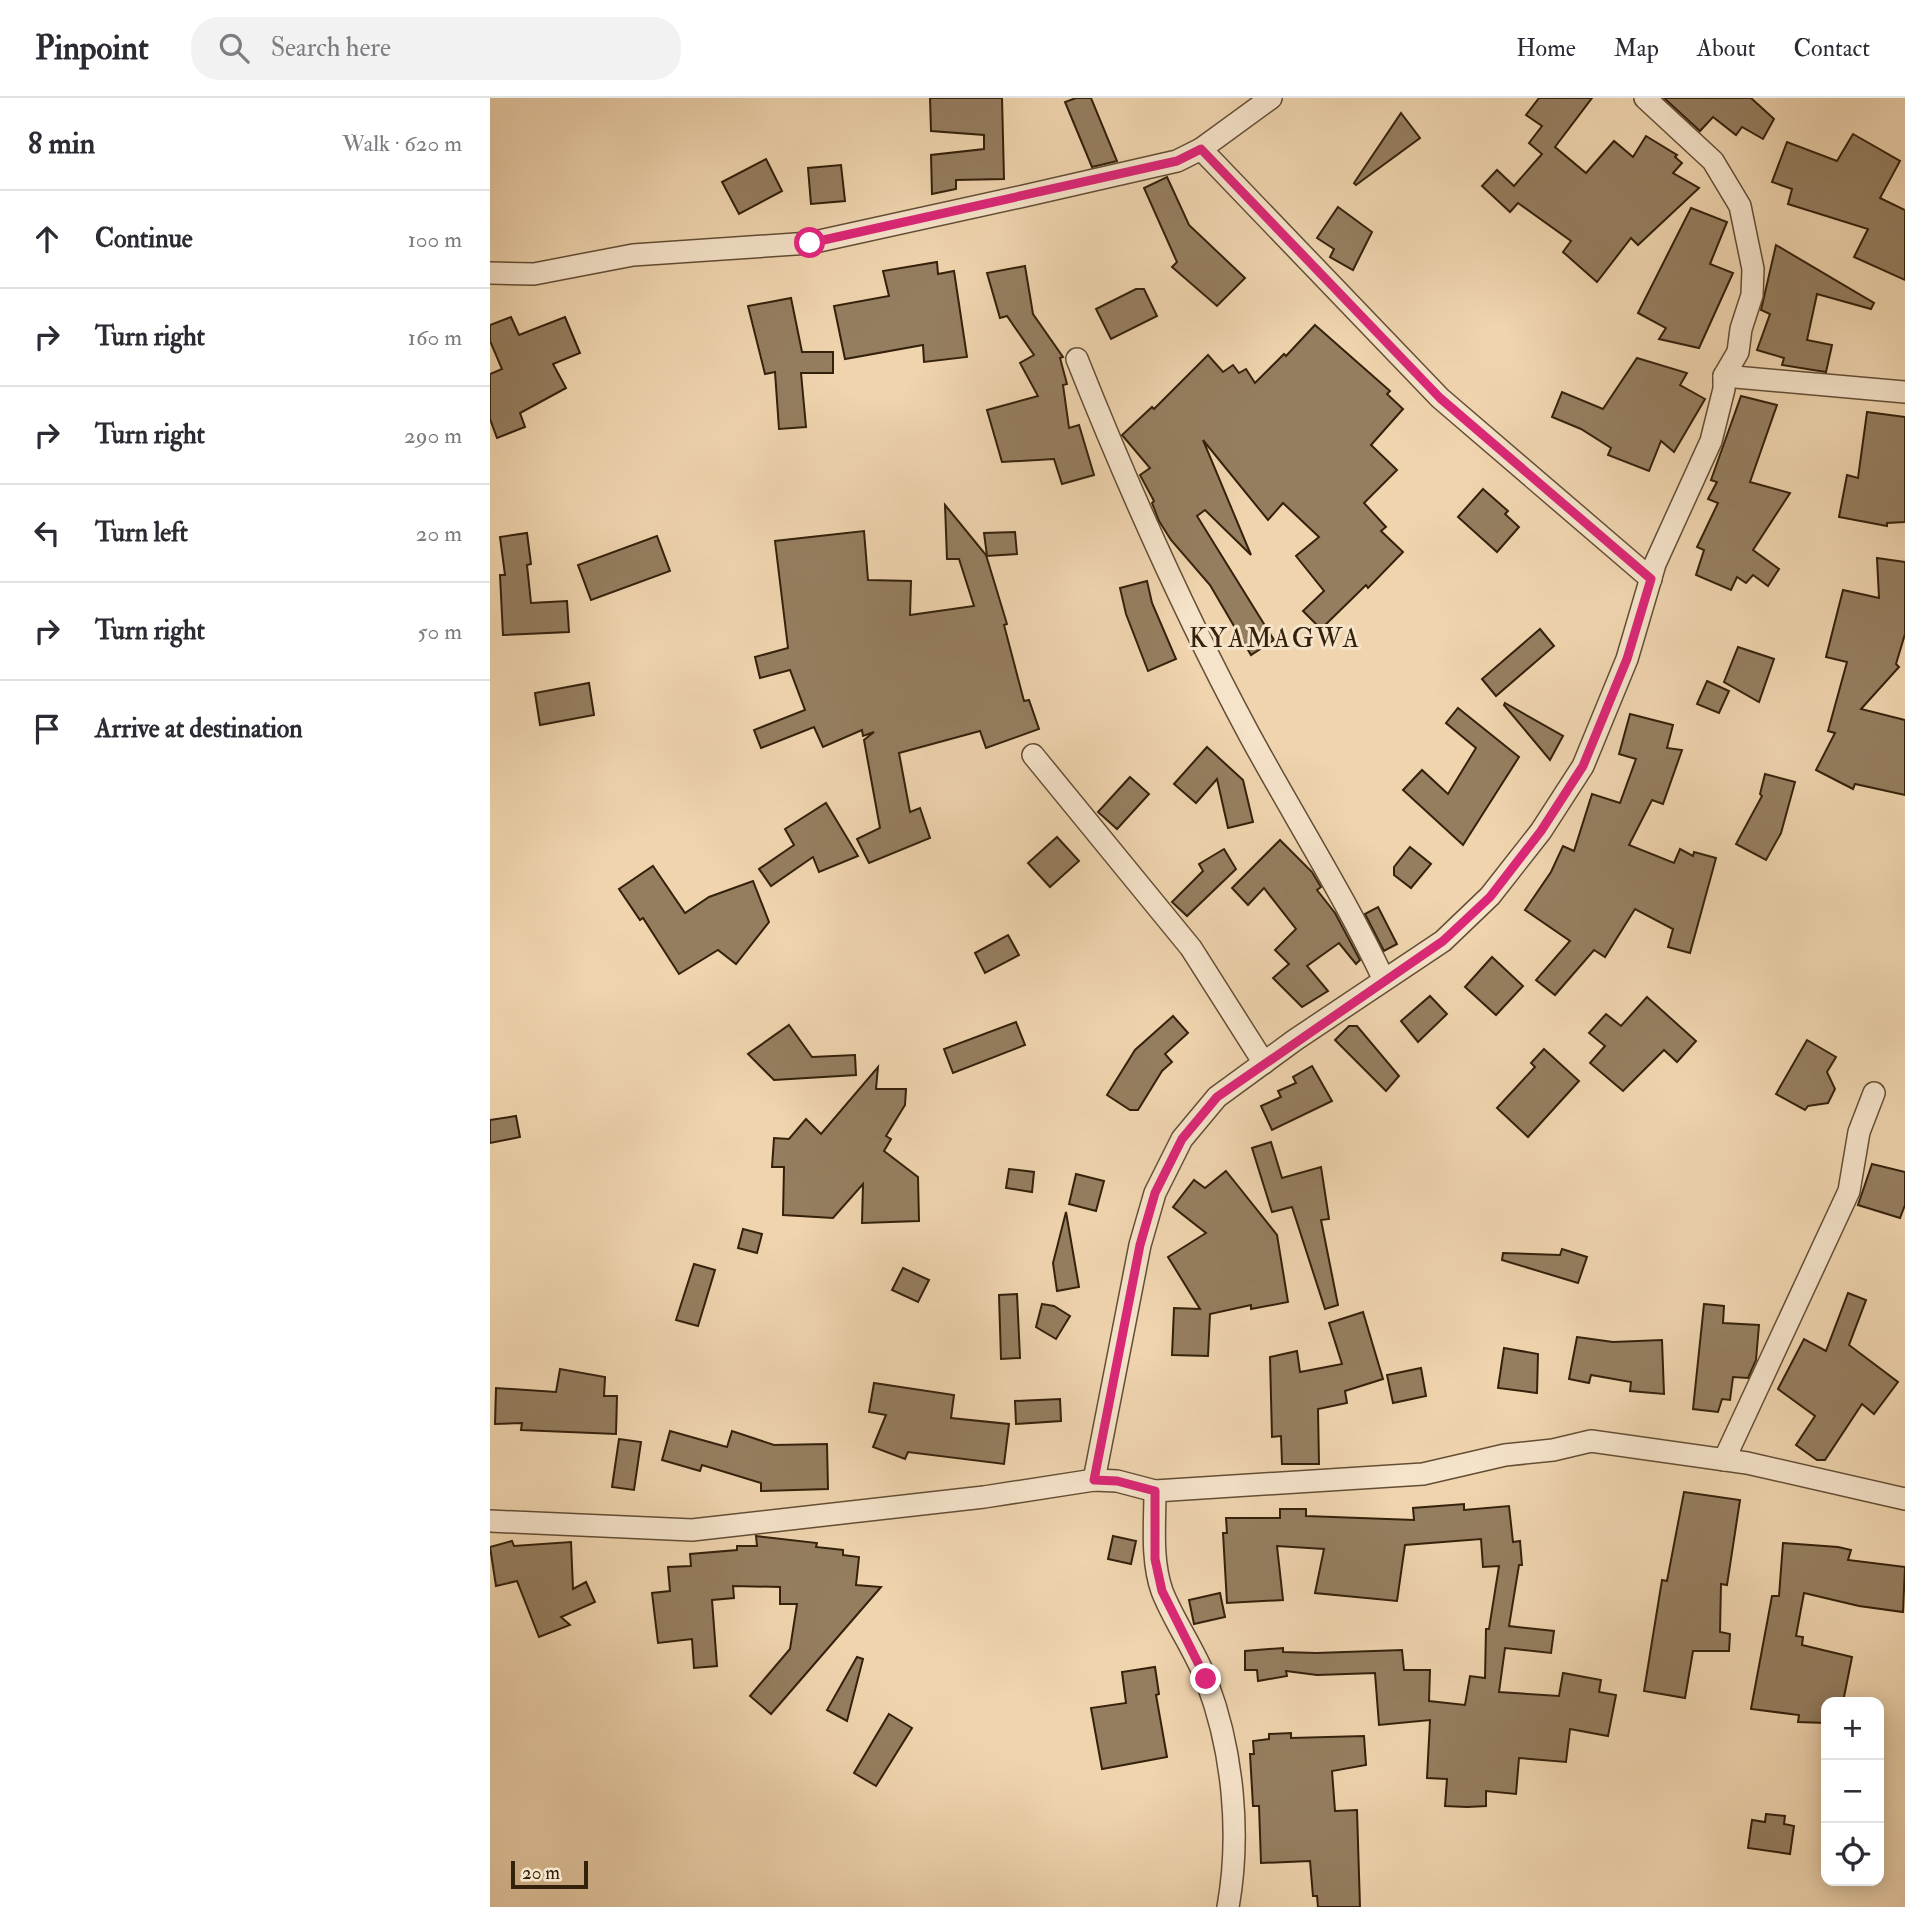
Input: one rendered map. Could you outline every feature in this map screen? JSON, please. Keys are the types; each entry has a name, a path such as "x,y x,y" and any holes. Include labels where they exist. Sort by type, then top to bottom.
{"street":[{"path":"490,273 534,274 633,256 810,243 1177,161 1201,149 1271,98"},
{"path":"1094,1480 1118,1345 1155,1193 1182,1139 1217,1097 1443,941 1490,897 1541,831 1583,766 1627,659 1655,564 1711,441 1724,389 1724,376 1738,352 1741,329 1752,295 1753,269 1740,206 1713,162 1652,100"},
{"path":"1201,149 1440,398 1651,579"},
{"path":"1077,359 1120,467 1168,572 1249,734 1354,918 1384,980"},
{"path":"1724,376 1905,392"},
{"path":"1033,755 1191,947 1264,1063"},
{"path":"1724,1460 1849,1191 1859,1132 1874,1093"},
{"path":"490,1521 692,1530 997,1496 1094,1480 1117,1481 1155,1491 1423,1474 1506,1455 1553,1450 1591,1441 1724,1460 1905,1499"},
{"path":"1155,1491 1155,1559 1162,1591 1206,1679 1220,1720 1232,1787 1232,1863 1228,1907"}],"building":[{"path":"930,98 1002,98 1004,179 956,180 956,189 932,194 931,155 984,149 984,135 931,131"},
{"path":"1076,98 1091,98 1117,161 1092,167 1065,102"},
{"path":"1539,98 1592,98 1555,147 1586,173 1614,141 1633,157 1646,136 1677,155 1675,157 1682,163 1673,173 1699,188 1638,245 1631,238 1597,282 1563,252 1571,241 1518,203 1510,212 1482,186 1497,170 1514,186 1542,154 1529,143 1542,126 1526,115"},
{"path":"1664,98 1751,98 1774,119 1763,139 1742,127 1736,135 1713,117 1700,131"},
{"path":"1401,113 1420,138 1356,185 1354,183"},
{"path":"1853,134 1900,161 1880,198 1905,210 1905,280 1854,257 1868,229 1788,204 1792,189 1772,182 1787,142 1837,161"},
{"path":"766,159 782,191 739,214 722,182"},
{"path":"841,165 845,201 811,204 808,168"},
{"path":"1167,177 1189,225 1245,278 1217,306 1172,267 1177,262 1144,188"},
{"path":"1338,207 1372,232 1353,270 1330,257 1334,249 1317,238"},
{"path":"1691,208 1727,222 1710,264 1733,273 1699,348 1659,339 1666,328 1638,313"},
{"path":"1776,245 1874,303 1871,309 1817,294 1807,340 1832,345 1826,372 1782,365 1784,358 1757,350 1770,314 1761,310"},
{"path":"937,262 938,274 954,271 967,357 924,362 923,345 845,359 834,306 889,296 883,271"},
{"path":"1025,266 1033,314 1063,357 1060,358 1067,384 1063,385 1069,428 1079,425 1094,475 1062,484 1054,459 1002,462 987,410 1038,396 1020,363 1034,355 1007,316 1000,318 987,273"},
{"path":"1136,289 1144,289 1157,316 1111,339 1096,309"},
{"path":"791,298 802,352 833,352 833,373 801,373 806,427 779,429 775,372 765,374 748,306"},
{"path":"511,317 519,335 565,317 580,353 553,364 566,388 520,413 525,427 497,438 490,419 490,374 502,369 490,341 490,325"},
{"path":"1315,325 1390,391 1387,394 1403,409 1371,445 1397,470 1364,503 1386,527 1381,531 1403,552 1368,588 1366,585 1321,629 1303,611 1324,591 1296,556 1319,537 1283,503 1268,520 1203,440 1251,555 1205,510 1197,516 1274,640 1251,655 1210,585 1171,540 1159,521 1152,503 1154,501 1140,475 1150,468 1122,435 1152,407 1154,409 1208,355 1223,372 1233,365 1239,373 1246,369 1255,383 1284,354 1286,356"},
{"path":"1637,358 1687,373 1680,385 1705,399 1674,452 1661,441 1649,471 1608,455 1611,448 1581,429 1552,417 1562,392 1603,409"},
{"path":"1741,396 1777,405 1750,482 1790,493 1753,550 1779,569 1768,586 1753,575 1746,583 1737,577 1731,590 1696,575 1704,550 1697,547 1718,503 1708,499 1717,482 1711,480"},
{"path":"1867,412 1905,417 1905,522 1887,523 1887,526 1839,517 1847,475 1858,478"},
{"path":"1483,489 1508,511 1505,514 1519,527 1497,552 1458,517"},
{"path":"945,505 986,555 1007,624 1004,625 1024,701 1029,700 1039,729 986,748 980,731 899,753 910,812 920,808 930,838 869,863 857,839 880,828 864,740 874,732 863,736 862,730 823,747 814,727 761,748 754,730 805,710 790,670 760,678 755,657 788,648 775,541 864,531 868,580 911,581 910,615 974,606 959,559 947,559"},
{"path":"1015,532 1017,554 987,556 984,533"},
{"path":"527,533 531,564 527,565 531,603 567,601 569,632 503,635 500,575 505,575 500,537"},
{"path":"657,536 670,571 591,600 578,565"},
{"path":"1877,558 1905,562 1905,634 1896,664 1899,667 1861,709 1905,720 1905,795 1855,784 1853,789 1816,770 1835,733 1828,731 1847,662 1826,657 1843,590 1879,598"},
{"path":"1147,581 1152,603 1176,659 1148,671 1126,614 1120,588"},
{"path":"1540,629 1554,646 1496,696 1482,679"},
{"path":"1738,647 1774,659 1759,702 1724,682"},
{"path":"1707,681 1729,691 1719,713 1697,704"},
{"path":"589,683 594,715 540,725 535,693"},
{"path":"1505,703 1563,736 1550,760 1504,705"},
{"path":"1458,708 1519,757 1463,845 1403,790 1422,770 1448,794 1476,748 1446,723"},
{"path":"1630,714 1673,725 1667,748 1682,750 1663,804 1652,800 1629,845 1674,863 1680,849 1693,856 1694,852 1716,858 1690,953 1668,947 1673,929 1635,909 1605,957 1594,950 1555,995 1536,980 1570,941 1525,910 1551,872 1563,846 1574,851 1592,794 1620,803 1636,759 1619,754"},
{"path":"1207,747 1243,780 1253,822 1228,828 1217,779 1196,803 1174,784"},
{"path":"1765,774 1795,782 1781,833 1766,860 1736,844 1762,796 1760,794"},
{"path":"1130,777 1149,794 1117,829 1098,812"},
{"path":"826,803 858,856 819,872 813,857 771,886 759,869 794,845 785,829"},
{"path":"1057,837 1079,861 1050,887 1028,863"},
{"path":"1280,840 1312,872 1321,887 1317,890 1335,913 1360,960 1356,964 1339,943 1307,966 1328,991 1302,1007 1273,978 1289,964 1275,950 1296,929 1264,888 1248,905 1232,888"},
{"path":"1410,847 1431,864 1411,888 1394,875 1394,867"},
{"path":"1224,849 1236,869 1187,916 1172,902 1203,871 1199,864"},
{"path":"653,866 685,913 709,897 753,881 769,922 736,964 718,950 679,974 643,918 640,920 619,889"},
{"path":"1378,907 1397,944 1384,951 1365,914"},
{"path":"1008,935 1019,955 985,973 975,953"},
{"path":"1492,957 1523,986 1496,1015 1465,987"},
{"path":"1430,996 1447,1014 1418,1042 1401,1021"},
{"path":"1647,997 1696,1041 1677,1062 1664,1050 1623,1091 1590,1063 1605,1046 1589,1033 1606,1014 1621,1026"},
{"path":"1173,1016 1188,1033 1165,1054 1172,1062 1162,1071 1138,1110 1130,1110 1107,1095 1135,1050"},
{"path":"1016,1022 1025,1045 953,1073 944,1049"},
{"path":"789,1025 812,1057 855,1055 856,1075 774,1080 748,1054"},
{"path":"1349,1026 1357,1026 1399,1076 1386,1091 1335,1040"},
{"path":"1807,1040 1836,1057 1827,1072 1835,1089 1828,1103 1808,1106 1805,1110 1776,1094"},
{"path":"1544,1049 1579,1081 1528,1137 1497,1108 1535,1067 1531,1063"},
{"path":"1312,1066 1332,1101 1272,1130 1261,1106 1281,1097 1278,1091 1296,1083 1293,1077"},
{"path":"878,1067 876,1089 906,1089 905,1105 886,1136 891,1139 884,1151 918,1177 919,1221 862,1223 863,1184 833,1218 783,1215 784,1167 772,1167 774,1138 789,1139 806,1119 821,1134"},
{"path":"516,1116 520,1137 490,1143 490,1120"},
{"path":"1271,1142 1282,1178 1321,1167 1329,1219 1321,1220 1338,1305 1325,1309 1292,1207 1272,1212 1252,1148"},
{"path":"1872,1164 1905,1172 1905,1205 1900,1218 1858,1205"},
{"path":"1009,1169 1034,1172 1032,1192 1006,1188"},
{"path":"1226,1171 1277,1235 1288,1302 1251,1309 1251,1305 1210,1314 1208,1356 1172,1355 1174,1308 1200,1309 1168,1257 1206,1233 1173,1207 1194,1180 1205,1188"},
{"path":"1076,1174 1104,1181 1096,1211 1069,1204"},
{"path":"1066,1212 1079,1287 1057,1291 1053,1263"},
{"path":"743,1229 762,1234 757,1253 738,1248"},
{"path":"1562,1249 1587,1257 1578,1283 1502,1260 1503,1253 1560,1255"},
{"path":"694,1264 715,1270 698,1326 676,1320"},
{"path":"903,1268 929,1280 918,1302 892,1290"},
{"path":"1848,1293 1866,1300 1849,1345 1898,1382 1874,1414 1862,1404 1825,1460 1817,1460 1796,1445 1815,1416 1778,1389 1804,1339 1826,1351"},
{"path":"1017,1294 1020,1358 1001,1359 999,1295"},
{"path":"1042,1304 1054,1306 1070,1316 1056,1339 1036,1327"},
{"path":"1704,1304 1724,1306 1723,1323 1759,1325 1756,1360 1748,1378 1733,1377 1730,1400 1722,1399 1718,1412 1693,1409"},
{"path":"1363,1312 1383,1379 1345,1391 1347,1403 1318,1409 1319,1464 1282,1464 1281,1436 1272,1437 1270,1357 1297,1351 1300,1372 1342,1364 1329,1323"},
{"path":"1577,1337 1613,1342 1662,1340 1664,1394 1630,1391 1631,1382 1591,1375 1589,1383 1569,1379"},
{"path":"1504,1348 1538,1354 1537,1393 1498,1388"},
{"path":"1421,1368 1426,1396 1393,1403 1387,1375"},
{"path":"560,1369 605,1377 604,1396 617,1396 616,1434 521,1430 522,1423 495,1424 496,1388 556,1392"},
{"path":"874,1383 954,1395 951,1418 1009,1424 1004,1464 908,1452 905,1459 873,1447 886,1415 869,1412"},
{"path":"1060,1399 1061,1421 1016,1424 1015,1401"},
{"path":"670,1431 727,1447 732,1431 774,1445 827,1444 828,1489 761,1491 761,1483 702,1465 700,1471 662,1460"},
{"path":"619,1439 641,1442 634,1490 612,1487"},
{"path":"1684,1492 1740,1500 1727,1585 1721,1584 1720,1632 1730,1634 1729,1651 1693,1651 1685,1698 1644,1691 1662,1580 1667,1581"},
{"path":"1464,1504 1464,1510 1509,1506 1513,1542 1520,1541 1522,1565 1519,1565 1509,1626 1554,1631 1551,1653 1505,1648 1499,1692 1559,1696 1563,1673 1601,1680 1599,1692 1616,1695 1608,1736 1570,1729 1566,1762 1519,1758 1516,1794 1486,1791 1486,1806 1467,1807 1445,1806 1447,1779 1427,1778 1430,1720 1379,1725 1375,1673 1317,1675 1286,1671 1287,1676 1258,1681 1257,1670 1245,1670 1245,1651 1283,1648 1283,1652 1316,1653 1402,1650 1404,1670 1430,1670 1429,1701 1465,1705 1470,1676 1485,1678 1486,1629 1489,1629 1499,1566 1483,1567 1481,1539 1405,1545 1397,1601 1315,1593 1324,1549 1277,1546 1283,1600 1227,1603 1223,1533 1227,1533 1226,1518 1280,1518 1280,1509 1306,1509 1306,1516 1414,1520 1413,1508"},
{"path":"756,1536 817,1543 816,1547 843,1550 843,1555 859,1557 856,1585 881,1587 771,1714 750,1696 790,1649 797,1604 780,1604 780,1587 733,1586 734,1598 712,1600 717,1666 694,1668 692,1639 658,1643 652,1593 670,1591 668,1567 691,1566 690,1554 737,1550 737,1546 757,1546"},
{"path":"1113,1536 1136,1541 1131,1564 1108,1559"},
{"path":"512,1541 514,1546 571,1542 573,1589 586,1582 595,1602 561,1617 570,1625 539,1637 517,1581 496,1586 490,1547"},
{"path":"1783,1543 1838,1547 1851,1550 1848,1560 1905,1567 1903,1612 1859,1606 1804,1593 1796,1636 1803,1637 1802,1645 1852,1657 1844,1697 1821,1697 1821,1723 1798,1722 1799,1715 1751,1709 1772,1596 1779,1596"},
{"path":"1220,1593 1225,1617 1194,1624 1189,1600"},
{"path":"857,1657 863,1659 847,1721 827,1710"},
{"path":"1155,1667 1159,1694 1156,1695 1167,1757 1102,1769 1091,1708 1126,1703 1122,1672"},
{"path":"889,1714 912,1728 876,1786 854,1773"},
{"path":"1291,1733 1291,1738 1364,1736 1366,1765 1332,1771 1335,1811 1357,1810 1360,1907 1318,1907 1317,1896 1313,1896 1310,1861 1261,1863 1259,1806 1253,1806 1250,1754 1254,1754 1253,1741 1269,1739 1269,1734"},
{"path":"1766,1814 1785,1816 1784,1824 1794,1826 1790,1854 1748,1848 1752,1820 1765,1822"}],"district":[{"name":"KYAMAGWA","path":"1275,639"}],"route":[{"path":"810,243 1177,161 1201,149 1440,398 1651,579 1627,659 1593,736 1583,766 1541,831 1490,897 1443,941 1217,1097 1182,1139 1155,1193 1140,1245 1115,1358 1094,1480 1117,1481 1155,1491 1155,1559 1162,1591 1206,1679"}]}
